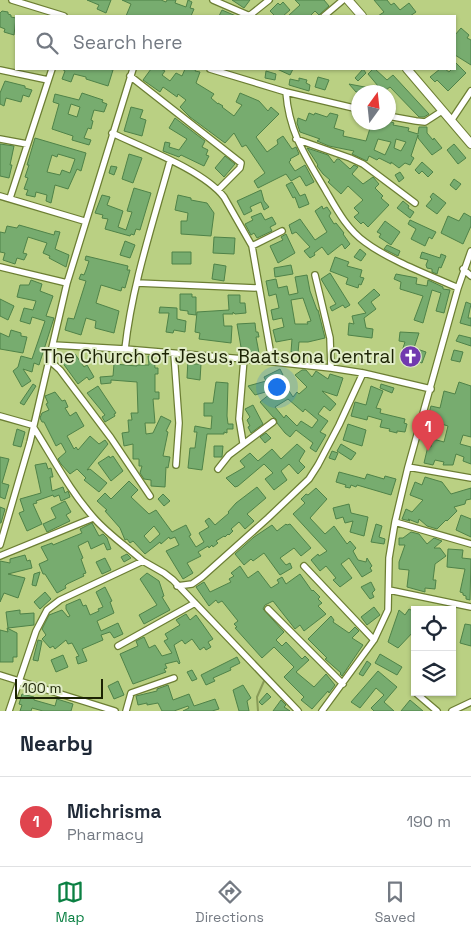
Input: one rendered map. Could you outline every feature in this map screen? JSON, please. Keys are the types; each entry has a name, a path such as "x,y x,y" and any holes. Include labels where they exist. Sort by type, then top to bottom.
{"main road":[{"path":"348,0 361,15"},
{"path":"408,70 471,144"}],"street":[{"path":"13,0 61,15"},
{"path":"213,0 248,15"},
{"path":"251,15 269,0"},
{"path":"325,15 343,0"},
{"path":"0,70 48,80"},
{"path":"10,198 52,70"},
{"path":"0,545 3,522 30,442 32,425 53,345 66,283 133,70"},
{"path":"214,70 286,92 351,108"},
{"path":"130,76 241,163 240,168 218,190"},
{"path":"451,121 471,91"},
{"path":"286,92 290,119 296,139 310,166 348,227 376,250 458,288"},
{"path":"396,117 425,122 442,111"},
{"path":"112,133 191,171 218,190 231,208 252,246 272,361"},
{"path":"0,139 27,144"},
{"path":"296,139 322,147 363,164 415,202"},
{"path":"125,349 130,311 170,161"},
{"path":"0,196 84,221"},
{"path":"252,246 282,231"},
{"path":"322,711 374,640 388,610 389,558 395,522 463,269 471,251"},
{"path":"0,267 66,283"},
{"path":"463,269 471,276"},
{"path":"315,274 330,338 331,368"},
{"path":"137,282 258,288"},
{"path":"53,345 272,361 363,373 431,389"},
{"path":"174,354 179,423 176,465"},
{"path":"48,359 60,370 94,415 150,496"},
{"path":"243,443 240,419 244,359"},
{"path":"177,586 192,584 202,577 309,479 335,433 363,373"},
{"path":"0,416 32,425 56,465 93,518 143,561 164,573 298,711"},
{"path":"218,469 229,455 243,443 273,422"},
{"path":"408,468 471,478"},
{"path":"0,556 93,518"},
{"path":"395,522 471,544"},
{"path":"9,711 36,630 47,610 60,600 143,561"},
{"path":"304,566 374,640"},
{"path":"389,590 471,607"},
{"path":"118,646 194,603"},
{"path":"268,609 343,684"},
{"path":"0,675 115,711"},
{"path":"126,711 131,694 150,685 174,678"},
{"path":"419,696 437,711"},
{"path":"452,711 471,702"}],"building":[{"path":"87,0 111,0 106,13 97,9 99,5"},
{"path":"122,0 161,0 166,2 167,0 176,0 175,3 186,7 188,0 192,2 190,8 194,9 191,15 126,15 131,4"},
{"path":"232,0 250,0 244,8"},
{"path":"295,0 324,0 329,6 319,15 315,11 311,15 289,15 300,5"},
{"path":"374,0 387,0 391,5 394,3 400,10 409,3 416,12 412,15 380,15 384,12"},
{"path":"283,2 290,10 284,15 274,15 270,11 278,3 280,5"},
{"path":"222,10 234,15 220,15"},
{"path":"2,11 8,12 11,17 15,18 14,35 4,32 5,29 0,27 0,13"},
{"path":"461,28 469,35 467,38 471,40 471,65 456,56 456,34"},
{"path":"456,63 466,73 448,91 437,80 435,82 430,77 439,70 449,72 456,70"},
{"path":"64,70 113,70 108,86 74,74 71,82 62,79 65,71"},
{"path":"150,70 165,71 162,75 170,81 176,73 182,76 185,70 196,70 200,72 196,83 214,94 211,98 234,116 242,105 236,102 240,93 259,101 268,111 271,107 279,114 256,137 267,152 278,144 277,140 283,136 292,149 296,147 299,154 290,159 289,162 295,171 305,165 314,182 306,186 300,176 291,181 286,174 258,188 254,181 265,173 246,145 242,147 234,133 225,143 190,117 180,107 186,100 178,94 177,97 163,87 160,92 143,80"},
{"path":"279,70 292,70 290,75"},
{"path":"362,70 366,73 358,81 355,78"},
{"path":"372,70 376,70 387,80 393,75 429,114 419,117 396,93 396,85 377,85 368,74"},
{"path":"266,71 276,74 275,80 265,78"},
{"path":"318,77 329,80 325,90 315,87"},
{"path":"299,78 307,80 306,83 310,85 309,91 289,85 290,79 299,81"},
{"path":"5,81 25,86 25,88 32,90 29,97 23,95 21,102 6,98 4,106 0,104 0,93"},
{"path":"82,93 103,100 102,102 107,104 104,112 94,110 91,129 88,128 84,138 91,140 89,145 72,140 73,136 52,129 59,104 53,102 55,94 79,100","holes":["71,104 80,107 77,117 68,114"]},
{"path":"131,107 143,110 140,118 146,120 142,136 124,131"},
{"path":"309,113 327,117 330,113 338,115 334,128 344,131 343,136 366,141 369,130 396,130 396,126 409,128 408,131 418,134 419,127 427,127 427,133 442,148 432,155 418,138 418,135 411,156 414,158 410,165 405,163 399,168 391,162 391,164 379,158 377,160 369,156 367,161 352,154 354,151 329,146 317,141 320,139 300,132 297,123 298,118 306,121","holes":["378,139 391,142 385,155 374,150","396,139 406,142 401,151 394,148"]},
{"path":"175,118 205,141 202,147 208,150 206,155 209,156 204,166 181,155 179,157 163,151 165,142 170,143 169,147 179,150 187,139 169,128"},
{"path":"35,138 86,153 81,171 77,169 68,189 55,185 51,203 46,201 47,195 36,192 35,197 26,195 28,190 24,189 28,178 25,177 29,165 27,165","holes":["58,154 75,159 70,173 62,170 60,175 47,172 52,155 57,157"]},
{"path":"0,144 14,146 9,178 0,176"},
{"path":"454,144 466,158 458,164 447,150"},
{"path":"307,148 328,155 334,163 339,159 350,169 354,165 358,167 352,174 363,184 373,177 379,184 375,188 383,196 381,198 389,205 368,227 363,222 361,224 354,217 359,213 354,208 363,200 348,186 341,194 328,182 330,180 317,166"},
{"path":"129,154 142,158 133,183 122,179"},
{"path":"225,156 235,164 224,177 215,168"},
{"path":"422,162 433,172 428,177 422,171 419,174 415,170"},
{"path":"111,166 117,167 114,175 109,173"},
{"path":"400,172 404,178 399,182 395,175"},
{"path":"454,179 461,184 456,190 450,185"},
{"path":"292,182 300,196 305,194 309,204 299,208 295,197 293,198 286,185"},
{"path":"134,188 151,193 140,230 136,229 134,235 131,234 130,236 105,229 108,219 102,218 103,215 95,213 102,195 110,197 107,205 123,211 118,227 126,230 132,212 127,211"},
{"path":"261,190 264,201 269,207 264,210 261,202 250,207 252,211 244,215 237,201"},
{"path":"433,193 446,203 437,214 426,206 432,199 430,197"},
{"path":"178,195 207,203 214,213 211,236 181,234 181,221 187,221 188,213 175,210"},
{"path":"403,201 414,212 410,218 397,208"},
{"path":"322,206 323,209 327,207 331,213 329,216 334,224 336,223 344,233 350,244 345,249 342,244 328,255 322,247 310,258 304,251 310,247 296,232 292,234 289,225 300,219 315,240 327,232 315,211"},
{"path":"261,213 265,220 272,217 276,224 270,227 272,231 257,238 254,233 251,235 245,224 253,220 251,217"},
{"path":"464,213 471,217 471,226 463,244 441,233 448,216 459,221"},
{"path":"410,220 436,232 432,239 429,237 425,246 411,239 416,229 408,224"},
{"path":"385,221 400,232 391,245 379,237 381,234 377,232"},
{"path":"19,225 54,235 55,231 60,232 55,249 69,255 66,267 43,253 47,243 28,237 23,253 27,254 24,260 17,258 15,264 3,260 5,253 0,252 0,232 5,233 7,226 17,228"},
{"path":"286,234 295,253 278,263 270,246 283,240 281,237"},
{"path":"214,237 235,238 234,254 213,253"},
{"path":"125,241 135,245 130,258 120,255"},
{"path":"387,245 400,251 398,256 384,249"},
{"path":"360,249 366,254 361,261 354,257"},
{"path":"172,252 191,252 191,264 172,264"},
{"path":"422,252 440,258 441,254 446,256 437,274 432,272 432,269 427,268 428,260 420,258"},
{"path":"86,256 128,266 127,270 130,270 125,288 122,287 121,291 101,285 96,303 119,311 114,333 95,328 96,321 86,318 81,335 65,330 68,318 74,319 86,281 79,279 81,274 84,275 89,261 85,260"},
{"path":"335,257 349,262 347,266 362,270 360,277 364,278 358,288 346,284 348,278 330,271"},
{"path":"214,264 226,266 224,281 212,279"},
{"path":"291,265 293,274 275,277 274,268"},
{"path":"330,273 350,305 345,308 343,305 332,311 330,307 336,304 321,279"},
{"path":"396,274 417,278 416,284 427,286 428,280 443,287 443,289 450,290 444,313 436,311 441,293 432,290 423,323 414,320 423,296 400,289 401,282 394,279"},
{"path":"307,275 310,291 318,310 325,338 299,342 298,353 291,352 292,339 276,342 273,330 284,327 282,318 273,320 271,310 279,308 276,294 269,296 266,281 276,279 278,288 287,286 289,295 298,293 295,277","holes":["303,298 311,321 307,322 308,324 295,324 291,300"]},
{"path":"31,280 42,284 40,291 53,296 46,316 54,318 39,365 34,363 32,372 23,369 31,381 22,387 13,371 18,367 21,356 32,359 45,321 32,317 30,324 20,321 24,308 33,310 36,301 17,297 20,285 29,285"},
{"path":"374,289 380,295 371,302 376,309 364,318 366,328 373,329 372,338 348,335 349,323 354,324 352,316 366,313 358,303"},
{"path":"180,294 192,294 192,297 196,297 196,315 180,310"},
{"path":"228,295 240,295 240,303 245,303 246,313 235,314 233,312 233,314 223,314 224,326 232,326 231,343 199,339 200,333 195,332 197,312 229,310"},
{"path":"0,299 14,306 8,320 0,316"},
{"path":"466,302 471,304 468,318 471,318 471,326 460,323"},
{"path":"160,307 177,308 177,319 186,321 185,332 174,330 173,333 166,332 169,313 159,313"},
{"path":"255,323 256,332 258,332 259,337 256,337 259,353 249,355 249,352 242,353 237,324"},
{"path":"11,330 27,337 23,353 0,349 0,333 9,337"},
{"path":"400,332 419,333 414,348 426,352 422,363 402,356 405,342 399,341"},
{"path":"459,335 471,338 471,346 456,341"},
{"path":"454,350 463,352 460,362 451,360"},
{"path":"75,354 84,367 87,365 94,377 89,380 87,377 78,384 62,362"},
{"path":"148,356 154,356 155,368 158,368 158,374 155,374 155,392 159,392 159,399 153,399 155,423 145,423 146,434 153,433 161,416 171,421 166,431 168,432 163,456 170,457 168,468 166,467 165,487 151,486 151,480 144,479 140,473 142,466 139,466 139,459 133,459 133,444 124,446 122,433 129,432 128,420 132,420 131,413 138,413 137,382 111,380 111,383 101,384 100,377 113,376 114,364 149,365"},
{"path":"188,359 194,360 193,364 201,364 200,380 187,378"},
{"path":"280,369 283,375 280,377 293,397 297,392 299,394 307,387 295,375 302,370 306,370 312,377 316,371 328,379 330,374 343,378 337,396 322,391 336,404 330,411 324,406 318,414 328,421 320,432 326,435 316,452 310,448 313,443 296,430 290,437 285,433 276,419 260,402 276,389 255,395 248,386 266,381 264,377","holes":["288,399 303,412 305,409 318,420 312,428 301,421 297,426 286,415 284,418 275,407"]},
{"path":"216,382 228,383 227,416 228,424 233,424 233,429 227,429 227,433 224,432 224,434 207,434 202,470 188,468 190,448 195,448 197,432 194,432 195,426 211,429 212,416 204,416 204,403 213,403"},
{"path":"459,382 471,386 471,437 463,435 460,444 471,447 471,464 463,461 464,457 456,454 453,465 443,465 444,462 435,460 433,465 424,463 428,446 431,447 433,439 444,442 448,426 435,422 437,415 429,413 431,406 440,408 444,391 455,394"},
{"path":"33,384 36,386 24,405 20,403"},
{"path":"381,384 394,388 392,393 380,388"},
{"path":"98,386 116,413 114,414 115,416 105,422 102,417 105,415 87,393"},
{"path":"371,386 383,391 376,408 381,409 380,413 405,419 404,423 407,424 405,432 397,431 397,433 380,427 382,420 368,416 367,420 351,416 355,402 366,405"},
{"path":"55,392 62,401 65,400 68,407 65,408 70,416 76,412 84,426 67,436 74,449 76,447 78,450 90,436 99,444 105,440 108,444 87,470 90,469 107,483 99,492 84,480 86,478 77,469 70,474 58,459 66,452 61,443 56,446 40,418 42,413 49,410 45,396"},
{"path":"253,405 263,424 251,433 247,420 250,417 245,409"},
{"path":"348,424 366,430 362,446 343,440"},
{"path":"17,429 25,432 21,447 13,445"},
{"path":"266,433 271,438 265,443 260,437"},
{"path":"297,444 305,451 299,461 305,467 298,474 289,464 281,471 287,480 274,490 265,479 273,473 264,464 238,486 235,487 226,478 245,467 240,461 250,453 258,461 272,449 281,459"},
{"path":"341,444 356,453 351,460 337,451"},
{"path":"214,446 223,446 222,457 214,457"},
{"path":"332,451 338,453 335,460 329,458"},
{"path":"109,456 110,458 113,456 123,471 111,481 98,463"},
{"path":"0,457 9,459 2,483 9,485 5,499 0,497"},
{"path":"46,463 48,469 51,468 53,477 50,477 52,491 63,487 65,493 68,491 70,497 61,501 59,495 54,497 53,495 36,501 37,503 33,504 42,524 27,531 19,513 24,511 20,499 41,493 35,465"},
{"path":"339,472 365,479 367,474 384,479 385,476 396,479 391,495 357,485 356,487 351,485 350,488 345,487 346,485 336,482"},
{"path":"425,477 442,482 451,494 471,488 471,499 466,500 465,504 454,507 457,511 437,529 427,526 419,519 418,523 402,519 406,509 412,512 423,500 410,495 415,482 422,485"},
{"path":"129,481 138,490 131,497 149,514 156,510 172,532 186,525 191,535 189,536 196,547 204,542 199,533 209,527 205,521 209,518 215,525 229,513 236,503 257,487 266,498 247,514 254,521 245,529 239,522 231,529 233,531 229,535 216,541 218,543 213,547 212,545 209,548 208,546 198,552 201,556 187,563 193,573 183,579 166,551 179,545 175,537 170,539 169,537 161,544 160,542 145,554 133,541 130,543 127,539 125,540 120,528 105,511 107,510 97,501 105,493 111,499","holes":["154,526 160,534 150,543 144,536"]},
{"path":"316,488 327,499 310,518 325,534 334,526 347,544 350,541 356,548 353,551 358,560 366,562 367,558 372,566 370,568 372,571 362,577 349,558 341,564 352,578 340,587 333,580 336,578 326,566 320,571 311,560 318,554 319,556 327,551 293,514 305,503 301,499"},
{"path":"163,494 170,501 164,506 158,499"},
{"path":"65,501 71,512 66,515 70,521 47,532 43,524 56,518 51,508"},
{"path":"349,504 351,513 368,517 364,536 350,532 353,521 345,523 343,517 336,519 333,508"},
{"path":"0,507 5,509 1,523 0,523"},
{"path":"461,515 471,519 471,537 456,530"},
{"path":"92,523 99,536 103,534 107,538 111,549 107,550 104,543 91,549 88,541 78,546 86,573 83,574 84,576 67,584 66,588 57,593 45,574 43,574 39,564 48,560 41,547 52,543 53,545 82,533 80,529"},
{"path":"286,524 290,524 311,548 301,556 294,548 280,558 286,565 290,563 292,568 280,575 264,553 253,561 251,559 244,565 235,554 254,537 272,525 277,531"},
{"path":"376,524 382,526 379,537 385,539 384,544 371,542"},
{"path":"411,532 419,534 427,544 434,538 442,541 434,548 440,548 446,556 435,564 433,580 436,580 435,589 425,588 425,592 407,587 409,570 399,569 399,562 405,545 399,545 399,538 403,538"},
{"path":"448,549 463,550 462,558 471,559 470,600 466,599 466,596 460,592 465,569 447,567"},
{"path":"127,554 131,558 124,562 121,557"},
{"path":"25,555 27,561 30,560 32,568 8,574 25,578 18,598 4,593 0,602 0,561 10,563 10,559"},
{"path":"105,558 111,570 102,574 96,562"},
{"path":"240,566 248,578 258,571 271,588 279,583 277,580 282,577 286,584 300,574 312,591 320,597 318,599 322,603 318,606 326,614 304,631 300,625 295,629 273,601 265,605 263,609 284,632 276,640 282,646 286,642 302,659 305,656 309,660 296,672 314,687 326,674 335,685 312,709 301,700 304,697 284,677 294,667 274,647 262,658 235,628 237,627 234,624 238,621 222,601 218,603 216,600 209,606 196,587 204,582 210,592 231,582 229,579 234,576 231,573"},
{"path":"40,572 36,586 32,585 34,574"},
{"path":"147,573 159,581 164,596 162,597 170,610 144,624 139,615 157,605 140,579"},
{"path":"371,582 375,590 372,593 374,597 370,599 361,587"},
{"path":"105,587 112,601 110,602 114,613 97,621 101,631 118,623 123,634 114,638 110,632 101,635 103,640 82,649 87,661 78,664 76,657 79,656 72,643 68,644 66,640 55,649 53,646 50,648 42,639 46,635 42,629 49,615 62,610 68,617 70,616 66,605 80,599 83,606 86,605 90,615 99,611 98,609 103,607 96,592"},
{"path":"45,592 51,599 40,609 34,602"},
{"path":"374,607 380,615 367,625 361,617"},
{"path":"409,609 411,610 411,634 398,648 388,642 399,610 405,615"},
{"path":"20,610 20,614 34,613 34,625 8,628 6,612"},
{"path":"186,614 190,620 196,615 213,639 208,642 211,647 206,650 204,647 200,650 192,639 185,644 182,640 174,645 179,664 177,661 165,664 167,668 164,669 166,672 133,684 120,654 138,646 136,641 144,637 149,648 155,645 162,656 172,653 164,641 168,639 165,634 180,625 176,620"},
{"path":"331,616 334,620 333,622 349,633 355,627 359,631 352,638 363,645 342,676 308,639"},
{"path":"465,624 471,625 471,646 460,643"},
{"path":"7,628 17,633 17,657 13,657 13,662 0,662 0,630 8,632"},
{"path":"38,640 42,641 38,661 33,660"},
{"path":"380,654 402,667 397,675 375,663"},
{"path":"63,655 68,667 56,672 51,660"},
{"path":"237,657 240,663 230,668 231,670 213,678 215,681 206,685 201,675"},
{"path":"367,661 371,664 363,676 359,674"},
{"path":"192,670 197,679 192,681 187,672"},
{"path":"378,671 397,687 384,702 394,711 374,711 371,708 384,695 376,688 360,708 351,702"},
{"path":"118,681 124,695 114,699 108,686"},
{"path":"168,685 173,700 189,694 194,706 215,699 219,709 212,711 183,711 189,708 188,706 174,711 162,711 158,703 138,705 136,696 157,691 157,689"},
{"path":"243,685 251,698 247,701 249,711 239,711 233,690"},
{"path":"267,693 271,697 262,705 259,702"},
{"path":"22,694 34,697 34,700 55,706 57,699 73,704 71,711 43,711 32,708 31,711 20,711 22,705 19,704"},
{"path":"281,700 286,705 284,707 290,711 273,711"},
{"path":"410,700 423,711 401,711"}],"waterway":[{"path":"258,711 257,697 264,681"}],"place":[{"name":"The Church of Jesus, Baatsona Central","path":"411,356"},
{"name":"Michrisma","path":"428,451"}]}
